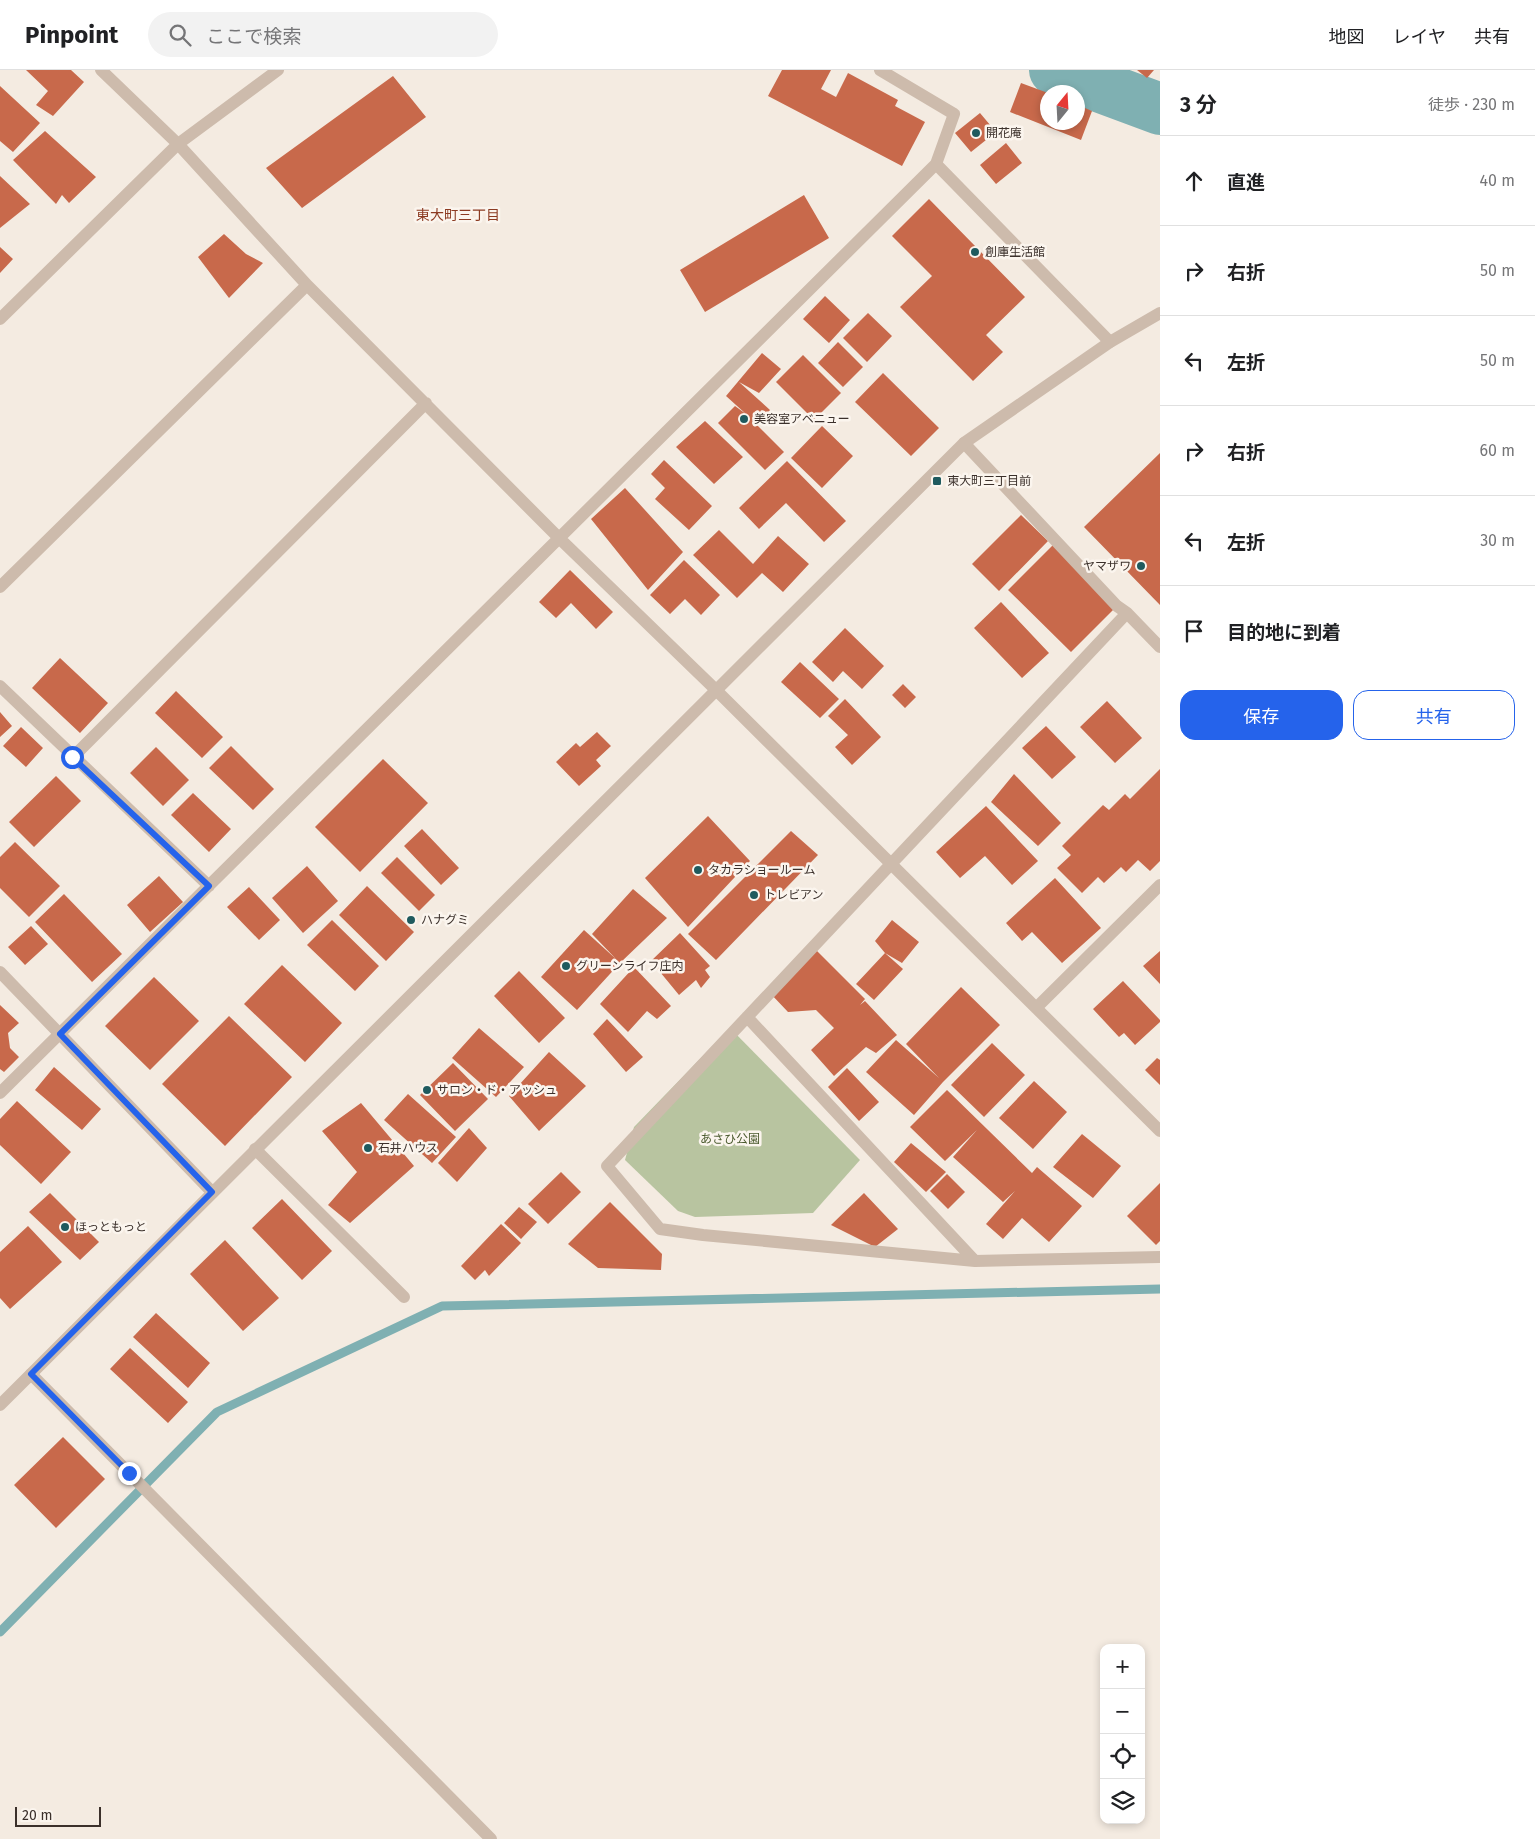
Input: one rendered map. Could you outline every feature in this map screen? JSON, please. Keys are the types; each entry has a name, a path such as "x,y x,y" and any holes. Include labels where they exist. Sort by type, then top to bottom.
{"street":[{"path":"100,70 178,144 307,285 559,538 716,690 1160,1131"},
{"path":"0,319 178,144 278,70"},
{"path":"0,1093 936,164 954,114 880,70"},
{"path":"936,164 1110,342"},
{"path":"0,587 307,285"},
{"path":"0,1406 212,1192 964,443 1110,342 1160,313"},
{"path":"72,757 426,403"},
{"path":"964,443 1117,606 1127,613 1160,647"},
{"path":"1127,613 608,1166 660,1228 703,1235 975,1261 1160,1257"},
{"path":"0,686 72,757 209,886"},
{"path":"1036,1008 1160,885"},
{"path":"0,972 212,1192"},
{"path":"747,1017 975,1261"},
{"path":"255,1150 404,1297"},
{"path":"31,1374 490,1839"}],"green space":[{"name":"あさひ公園","path":"730,1028 860,1160 813,1213 695,1217 678,1211 625,1160 634,1127"}],"building":[{"path":"26,70 71,70 84,82 53,116 36,105 48,91"},
{"path":"782,70 831,70 821,89 836,97 848,73 898,100 895,106 925,122 902,166 768,96"},
{"path":"1137,70 1154,70 1147,78"},
{"path":"393,76 426,117 302,208 266,168"},
{"path":"1021,83 1040,90 1040,124 1010,112"},
{"path":"0,86 40,123 13,152 0,141"},
{"path":"1085,108 1092,111 1085,129"},
{"name":"開花庵","path":"980,113 996,132 971,152 955,133"},
{"path":"1056,130 1085,130 1081,140"},
{"path":"45,131 96,177 69,203 62,195 56,204 13,160"},
{"path":"1006,143 1022,163 996,184 980,165"},
{"path":"0,176 30,204 0,228"},
{"path":"804,195 829,238 705,312 680,270"},
{"path":"929,199 1025,297 986,335 1003,352 973,381 900,307 932,276 892,236"},
{"path":"224,234 246,254 263,263 229,298 198,257"},
{"path":"0,247 13,259 0,273"},
{"path":"825,296 850,320 829,343 803,319"},
{"path":"868,313 892,336 867,362 843,338"},
{"path":"838,342 863,367 843,387 818,363"},
{"path":"762,353 781,369 759,393 739,382 770,410 757,425 784,452 765,470 718,423 735,406 746,414 726,396"},
{"path":"803,355 841,393 814,420 776,382"},
{"path":"883,373 939,428 911,456 855,402"},
{"path":"705,421 743,457 714,484 676,447"},
{"path":"822,426 853,456 822,488 791,458"},
{"name":"ヤマザワ","path":"1160,453 1160,605 1084,527"},
{"path":"664,460 712,506 689,530 655,499 665,488 651,474"},
{"path":"787,461 846,521 824,542 786,503 759,529 739,508"},
{"path":"625,488 683,552 648,590 591,519"},
{"path":"1021,515 1048,541 999,591 972,564"},
{"path":"719,530 753,564 778,536 809,564 783,592 762,573 737,598 693,555"},
{"path":"1054,544 1117,606 1071,652 1008,590"},
{"path":"684,560 720,595 701,615 685,599 670,614 650,595"},
{"path":"570,570 613,612 596,629 571,603 556,618 539,602"},
{"path":"1001,602 1049,653 1022,678 974,628"},
{"path":"845,628 884,666 862,689 843,671 833,682 812,662"},
{"path":"60,658 108,703 80,733 32,688"},
{"path":"800,662 839,699 820,718 781,682"},
{"path":"903,684 916,697 905,708 892,695"},
{"path":"176,691 223,737 202,758 155,713"},
{"path":"845,699 881,737 852,765 835,747 848,735 828,716"},
{"path":"1107,701 1142,738 1115,763 1080,727"},
{"path":"0,712 12,726 0,737"},
{"path":"1046,726 1076,757 1052,779 1022,748"},
{"path":"21,727 43,748 26,767 3,746"},
{"path":"597,732 611,746 596,760 601,766 579,786 556,762 576,743 580,747"},
{"path":"231,746 274,789 253,810 209,768"},
{"path":"156,747 189,780 163,806 130,773"},
{"path":"383,759 428,803 360,872 315,827"},
{"path":"1160,769 1160,861 1150,871 1138,860 1126,872 1121,867 1104,883 1098,877 1082,893 1057,868 1071,855 1062,846 1103,805 1109,810 1125,794 1130,799"},
{"path":"1014,774 1061,823 1038,846 991,802"},
{"path":"56,776 81,801 34,847 9,822"},
{"path":"193,793 231,829 209,852 171,815"},
{"path":"986,806 1038,861 1012,885 985,856 960,878 936,852"},
{"name":"タカラショールーム","path":"708,816 750,861 688,927 645,878"},
{"path":"422,829 459,868 441,885 404,846"},
{"name":"トレビアン","path":"791,831 818,855 716,960 688,934"},
{"path":"15,842 60,886 29,917 0,888 0,857"},
{"path":"397,857 435,895 419,911 381,873"},
{"path":"307,866 338,901 303,933 272,898"},
{"path":"159,876 183,902 150,932 127,905"},
{"path":"1055,878 1101,928 1062,963 1032,932 1022,941 1006,923"},
{"path":"367,886 414,932 386,961 339,915"},
{"path":"249,887 280,920 259,940 227,907"},
{"path":"633,889 667,918 620,963 577,1010 541,977 584,930 616,959 592,934"},
{"path":"64,894 122,954 92,982 35,922"},
{"path":"332,920 379,966 355,991 307,945"},
{"path":"892,920 919,942 902,963 885,953 875,941"},
{"path":"31,926 48,944 25,965 8,947"},
{"path":"680,933 710,966 705,970 710,977 701,988 696,980 679,995 651,961"},
{"path":"815,949 865,999 860,1005 865,1001 897,1035 876,1053 866,1047 834,1076 811,1050 834,1028 816,1010 788,1012 770,993"},
{"path":"1160,951 1160,984 1143,966"},
{"path":"885,953 903,969 874,1000 856,984"},
{"path":"282,965 342,1023 305,1062 244,1004"},
{"path":"634,967 671,1006 657,1019 647,1011 628,1032 600,1004"},
{"path":"519,971 565,1018 539,1043 494,996"},
{"path":"154,977 199,1021 150,1070 105,1026"},
{"path":"1123,981 1160,1020 1135,1045 1124,1033 1119,1037 1093,1009"},
{"path":"961,987 1000,1025 943,1082 914,1115 866,1072 896,1040 939,1078 906,1044"},
{"path":"0,1005 19,1023 8,1033 10,1048 19,1057 4,1072 0,1069"},
{"path":"229,1016 292,1077 225,1146 162,1084"},
{"path":"607,1019 643,1057 626,1072 593,1034"},
{"path":"479,1028 524,1067 496,1097 452,1058"},
{"path":"992,1043 1025,1075 984,1117 951,1085"},
{"path":"549,1052 586,1086 539,1131 509,1096"},
{"path":"1157,1058 1160,1060 1160,1085 1145,1070"},
{"path":"453,1063 488,1099 455,1131 420,1095"},
{"path":"54,1067 101,1109 82,1130 35,1090"},
{"path":"847,1068 879,1102 859,1121 828,1087"},
{"path":"1034,1081 1067,1112 1033,1149 999,1118"},
{"path":"947,1090 1032,1173 1037,1167 1082,1206 1049,1242 1022,1218 1003,1239 986,1224 1015,1191 1003,1202 953,1157 977,1130 945,1161 910,1127"},
{"path":"408,1094 456,1137 432,1163 384,1120"},
{"path":"17,1101 71,1152 41,1184 0,1145 0,1119"},
{"name":"石井ハウス","path":"361,1103 414,1166 350,1223 328,1205 357,1172 322,1131"},
{"path":"469,1128 487,1148 457,1182 438,1163"},
{"path":"1082,1134 1121,1166 1093,1198 1053,1167"},
{"path":"911,1143 946,1172 926,1192 894,1162"},
{"path":"561,1172 581,1192 548,1224 528,1204"},
{"path":"947,1174 965,1192 948,1209 930,1191"},
{"path":"1160,1183 1160,1241 1156,1245 1127,1216"},
{"name":"ほっともっと","path":"50,1193 99,1242 80,1260 29,1212"},
{"path":"864,1193 898,1229 875,1247 831,1225"},
{"path":"282,1199 332,1251 302,1280 252,1228"},
{"path":"610,1202 662,1254 661,1270 598,1268 568,1244"},
{"path":"519,1207 537,1222 521,1239 504,1223"},
{"path":"501,1224 521,1243 489,1276 485,1270 475,1280 461,1266"},
{"path":"28,1226 62,1262 10,1309 0,1298 0,1252"},
{"path":"225,1240 279,1298 243,1331 190,1274"},
{"path":"156,1313 210,1363 188,1388 133,1337"},
{"path":"130,1348 188,1402 168,1423 110,1369"},
{"path":"63,1437 105,1479 56,1528 14,1485"}],"waterway":[{"path":"1055,70 1160,109"},
{"path":"0,1632 217,1412 442,1306 1160,1289"}],"place":[{"name":"開花庵","path":"976,133"},
{"name":"創庫生活館","path":"975,252"},
{"name":"美容室アベニュー","path":"744,419"},
{"name":"東大町三丁目前","path":"937,481"},
{"name":"ヤマザワ","path":"1141,566"},
{"name":"タカラショールーム","path":"698,870"},
{"name":"トレビアン","path":"754,895"},
{"name":"ハナグミ","path":"411,920"},
{"name":"グリーンライフ庄内","path":"566,966"},
{"name":"サロン・ド・アッシュ","path":"427,1090"},
{"name":"石井ハウス","path":"368,1148"},
{"name":"ほっともっと","path":"65,1227"}],"district":[{"name":"東大町三丁目","path":"458,215"}],"route":[{"path":"72,757 209,886 60,1034 212,1192 31,1374 129,1473"}]}
